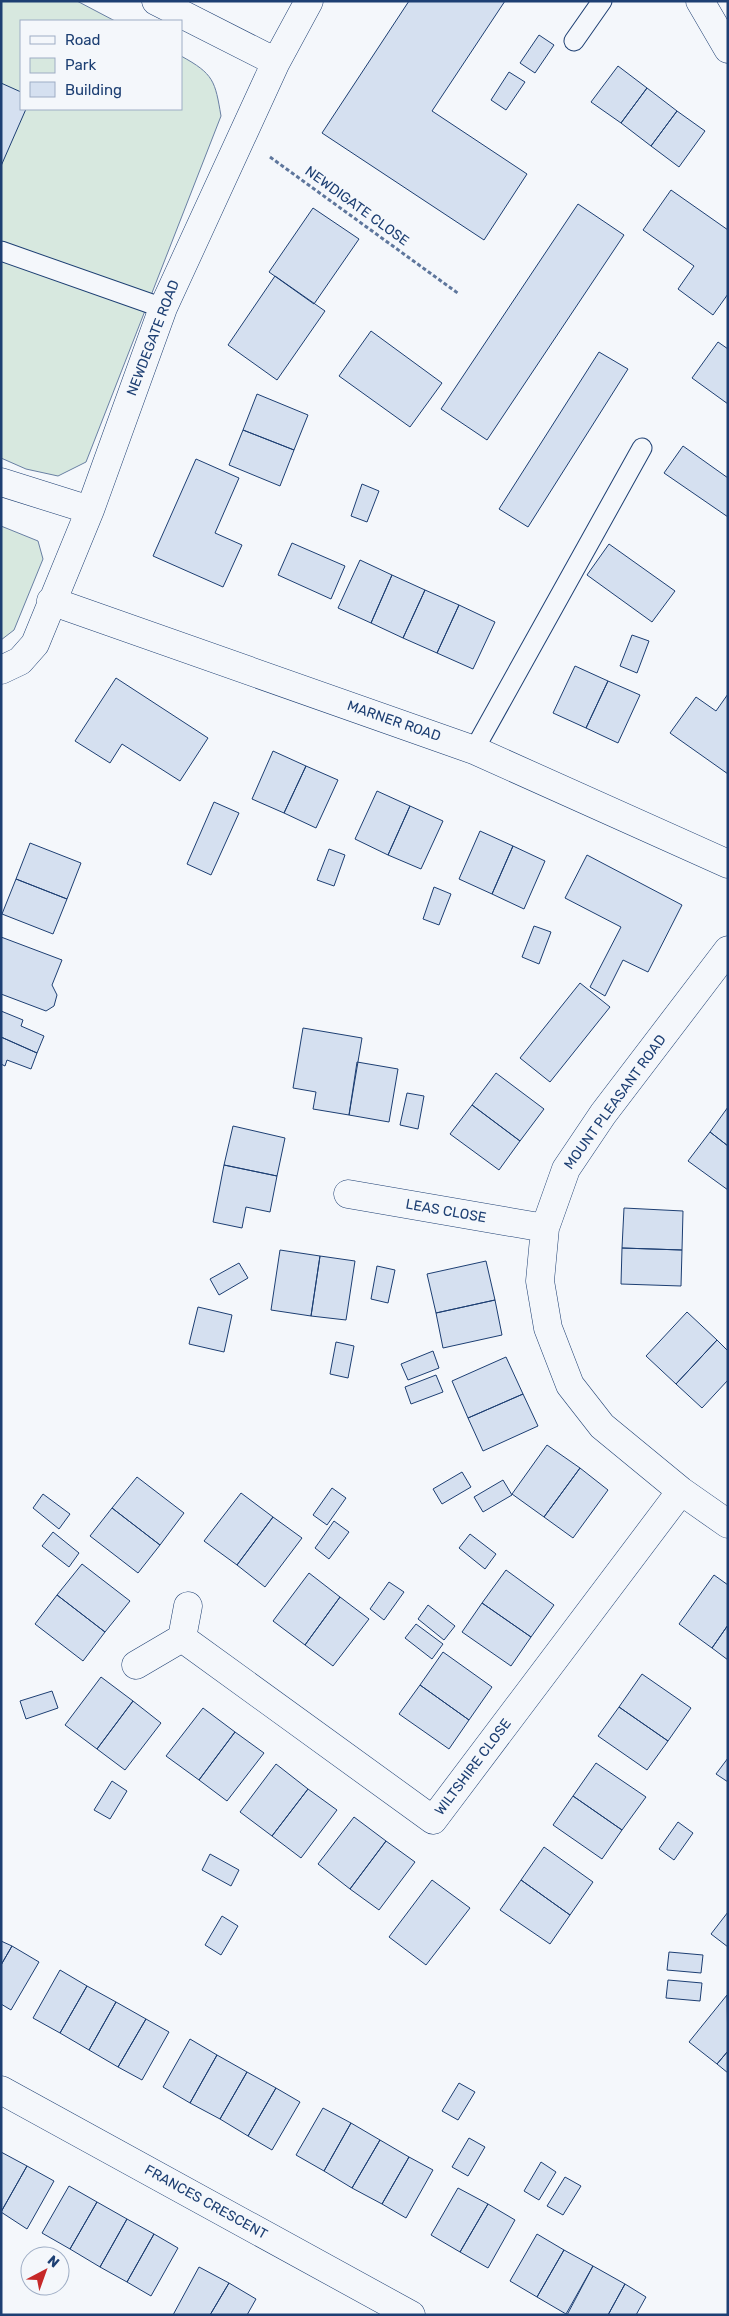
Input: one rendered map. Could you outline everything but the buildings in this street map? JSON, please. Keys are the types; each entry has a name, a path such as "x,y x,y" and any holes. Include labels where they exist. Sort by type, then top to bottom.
{"street":[{"path":"156,1 276,62"},
{"name":"NEWDEGATE ROAD","path":"1,670 20,662 29,654 35,644 51,601 90,510 163,308 276,62 309,1"},
{"path":"700,1 728,49"},
{"path":"1,482 90,510"},
{"name":"MARNER ROAD","path":"51,601 474,750 728,864"},
{"name":"MOUNT PLEASANT ROAD","path":"728,950 603,1114 566,1169 545,1228 540,1281 548,1328 570,1385 602,1426 681,1491 728,1524"},
{"name":"LEAS CLOSE","path":"348,1194 545,1228"},
{"name":"WILTSHIRE CLOSE","path":"182,1638 433,1820 681,1491"},
{"path":"136,1665 182,1638 188,1606"},
{"name":"FRANCES CRESCENT","path":"1,2090 412,2315"}],"lane":[{"path":"574,41 602,1"},
{"path":"1,251 163,308"},
{"path":"474,750 642,448"}],"path":[{"name":"NEWDIGATE CLOSE","path":"241,136 459,294"}],"green space":[{"path":"1,1 77,1 113,20 20,20 20,110 182,110 182,57 200,68 211,80 217,94 221,116 86,462 58,476 26,469 1,458"},
{"path":"1,526 38,541 43,559 14,630 1,640"}]}
